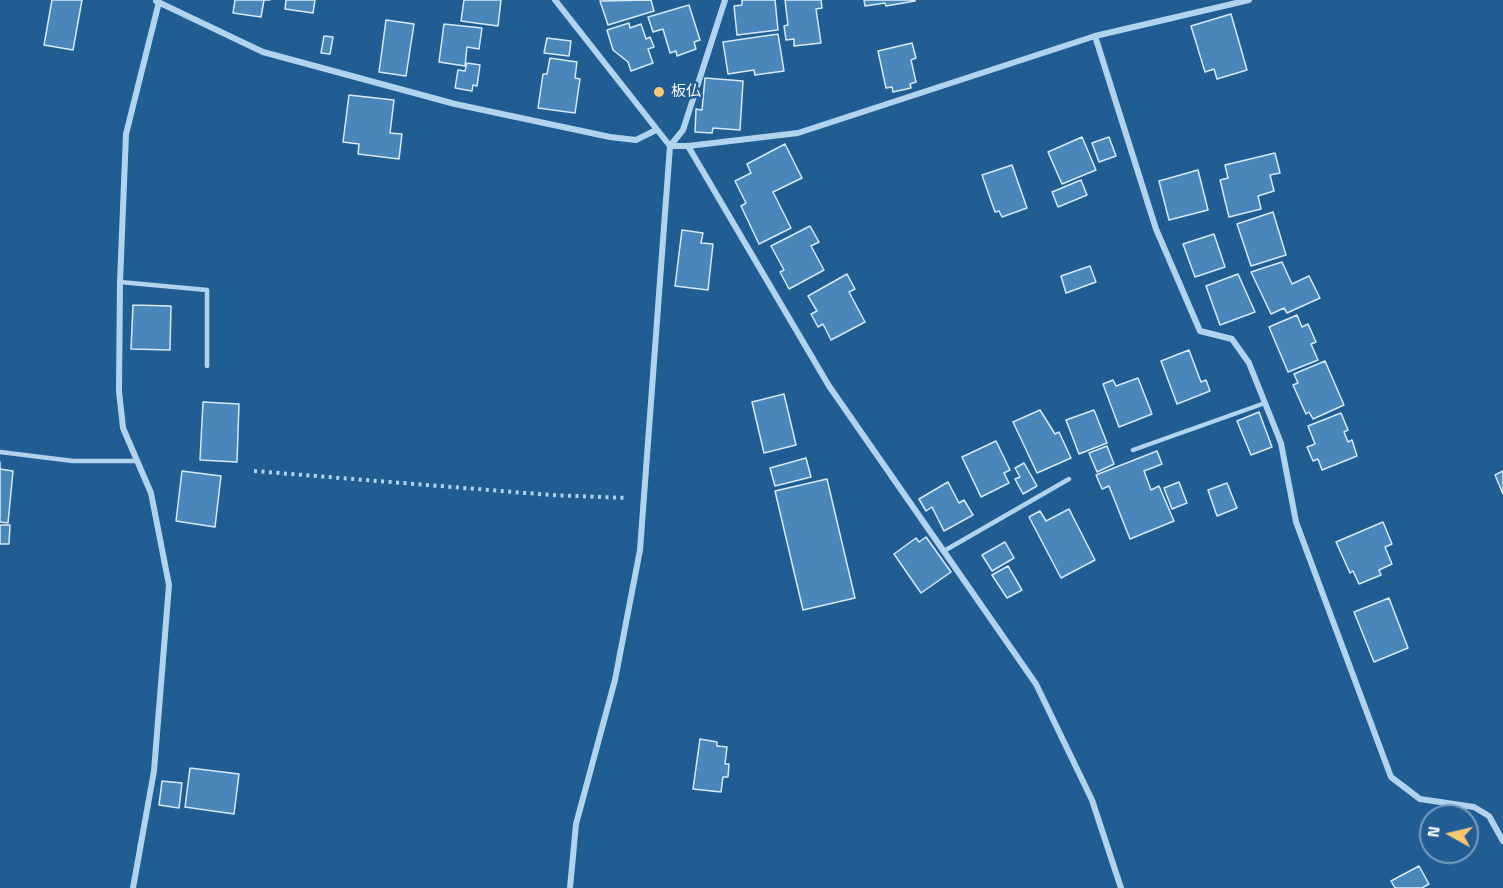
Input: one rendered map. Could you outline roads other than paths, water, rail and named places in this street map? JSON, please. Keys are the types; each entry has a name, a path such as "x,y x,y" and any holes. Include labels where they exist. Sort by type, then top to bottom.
{"street":[{"path":"555,0 670,146 798,134 1095,36 1249,0"},
{"path":"570,888 576,824 615,680 640,550 670,146 683,130 725,0"},
{"path":"133,888 154,771 169,585 151,493 123,428 120,282 126,134 157,1 263,52 454,104 610,137 636,140 656,130"},
{"path":"1095,36 1156,229 1200,331 1232,339 1249,363 1281,442 1296,522 1391,777 1420,799 1474,807 1489,816 1503,841"},
{"path":"688,146 829,386 1036,684 1092,800 1121,888"}],"lane":[{"path":"120,282 207,290 207,366"},
{"path":"1132,450 1265,403"},
{"path":"0,452 73,461 137,461"},
{"path":"944,551 1069,479"}],"place":[{"name":"板仏","path":"659,92"}]}
